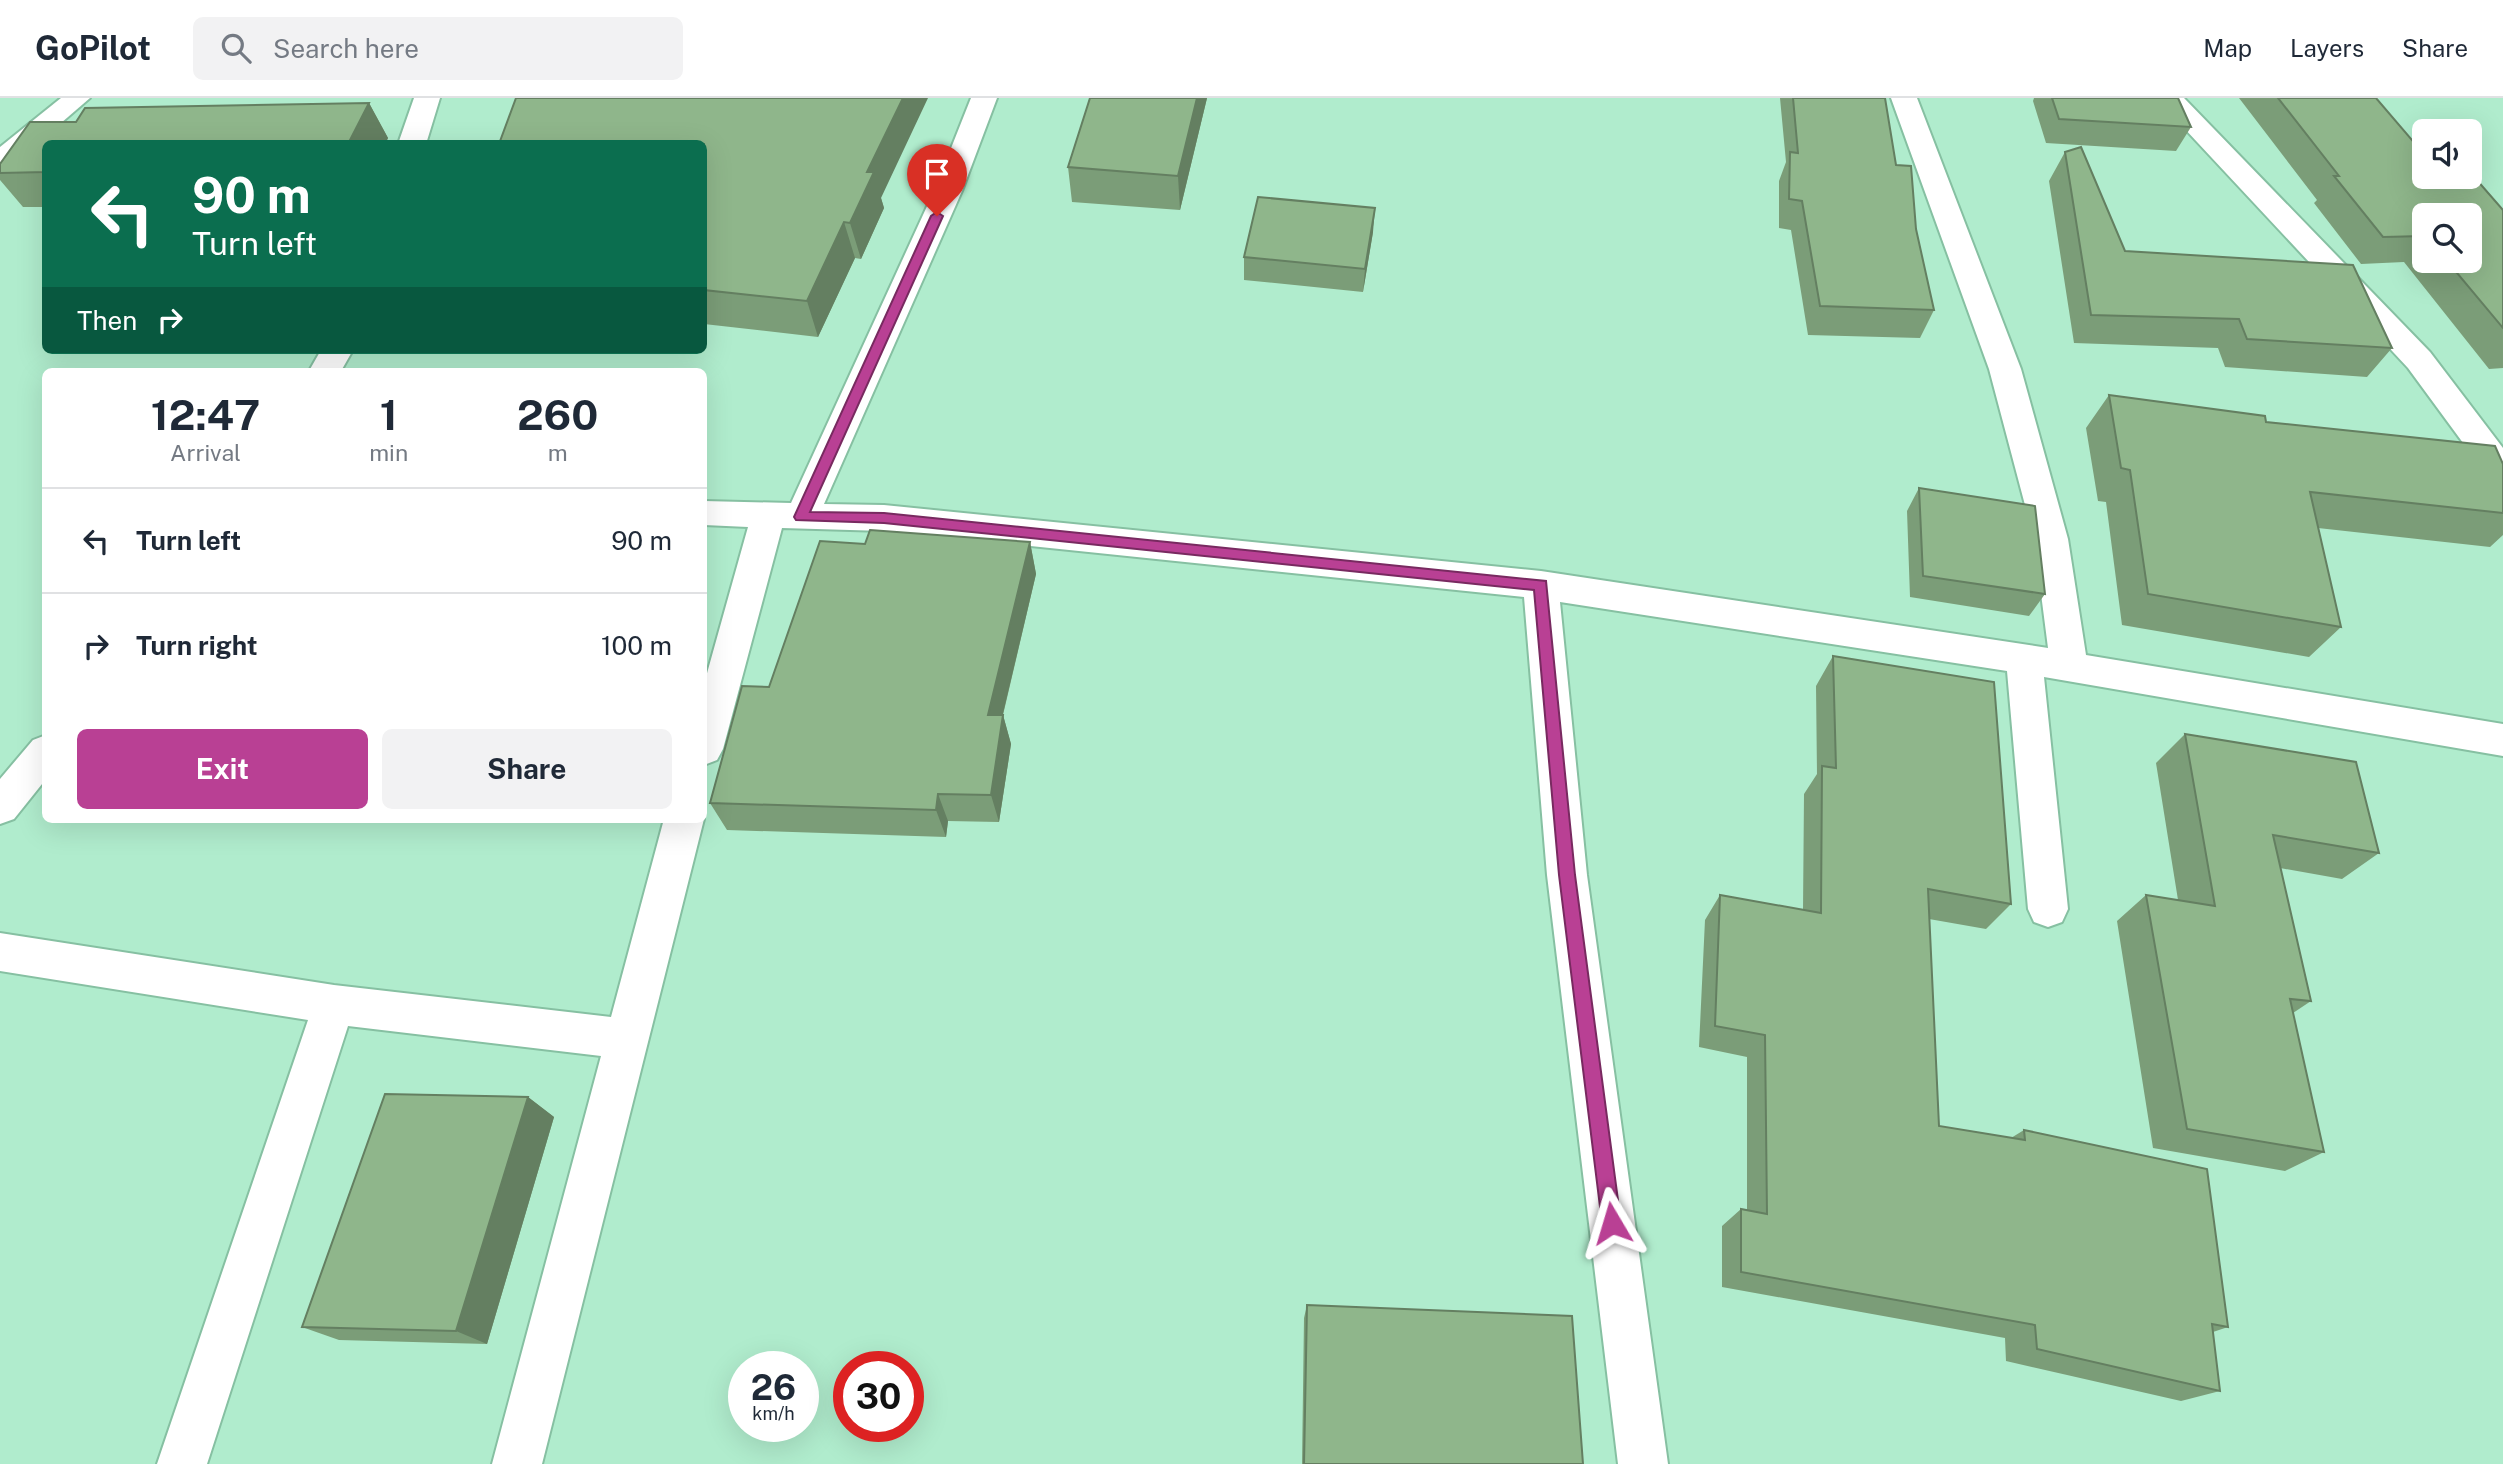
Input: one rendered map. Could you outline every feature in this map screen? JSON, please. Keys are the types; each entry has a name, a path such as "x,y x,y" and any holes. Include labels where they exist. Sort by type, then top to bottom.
{"street":[{"path":"0,161 77,98"},
{"path":"413,140 427,98"},
{"path":"707,740 784,516 948,191 984,98"},
{"path":"1904,98 2005,369 2051,539 2069,666"},
{"path":"2169,98 2419,360 2503,472"},
{"path":"707,513 884,518 1541,585 2069,666 2503,740"},
{"path":"1541,585 1567,875 1643,1464"},
{"path":"2024,659 2048,909"},
{"path":"0,807 42,756"},
{"path":"517,1464 683,823"},
{"path":"0,952 334,1005 625,1039"},
{"path":"181,1464 334,1005"}],"building":[{"path":"516,98 903,98 867,172 874,172 850,223 844,222 807,301 707,290 707,140 500,140"},
{"path":"1090,98 1197,98 1178,176 1068,167"},
{"path":"1793,98 1885,98 1896,165 1911,166 1916,229 1934,310 1820,306 1802,201 1789,199 1790,152 1798,153"},
{"path":"2052,98 2178,98 2191,127 2059,119"},
{"path":"2278,98 2376,98 2412,140 2412,189 2482,189 2482,186 2503,210 2503,328 2457,273 2482,273 2482,203 2412,203 2412,236 2383,237 2334,176 2339,176"},
{"path":"369,103 350,140 42,140 42,172 0,173 0,164 30,122 76,122 85,108"},
{"path":"2081,147 2125,251 2353,265 2392,348 2247,339 2239,319 2091,315 2065,152"},
{"path":"1258,197 1375,208 1365,269 1244,257"},
{"path":"2109,395 2265,416 2266,422 2495,446 2503,464 2503,513 2310,492 2341,627 2148,594 2130,470 2121,468"},
{"path":"1919,488 2035,506 2045,594 1923,576"},
{"path":"870,530 1030,542 988,715 1003,715 991,795 938,794 936,810 710,803 742,686 769,687 820,541 865,544"},
{"path":"1833,656 1994,682 2011,904 1928,889 1939,1126 2025,1140 2024,1130 2207,1169 2228,1327 2212,1324 2220,1391 2037,1349 2035,1325 1741,1272 1741,1209 1767,1214 1765,1035 1715,1026 1720,895 1821,913 1822,766 1836,768"},
{"path":"2185,734 2356,762 2379,853 2273,835 2311,1001 2290,999 2324,1152 2187,1129 2146,895 2215,906"},
{"path":"385,1094 528,1097 456,1331 302,1327"},
{"path":"1307,1305 1572,1316 1583,1464 1304,1464"}],"route":[{"path":"937,216 801,517 884,518 1541,585 1567,875 1612,1223"}]}
